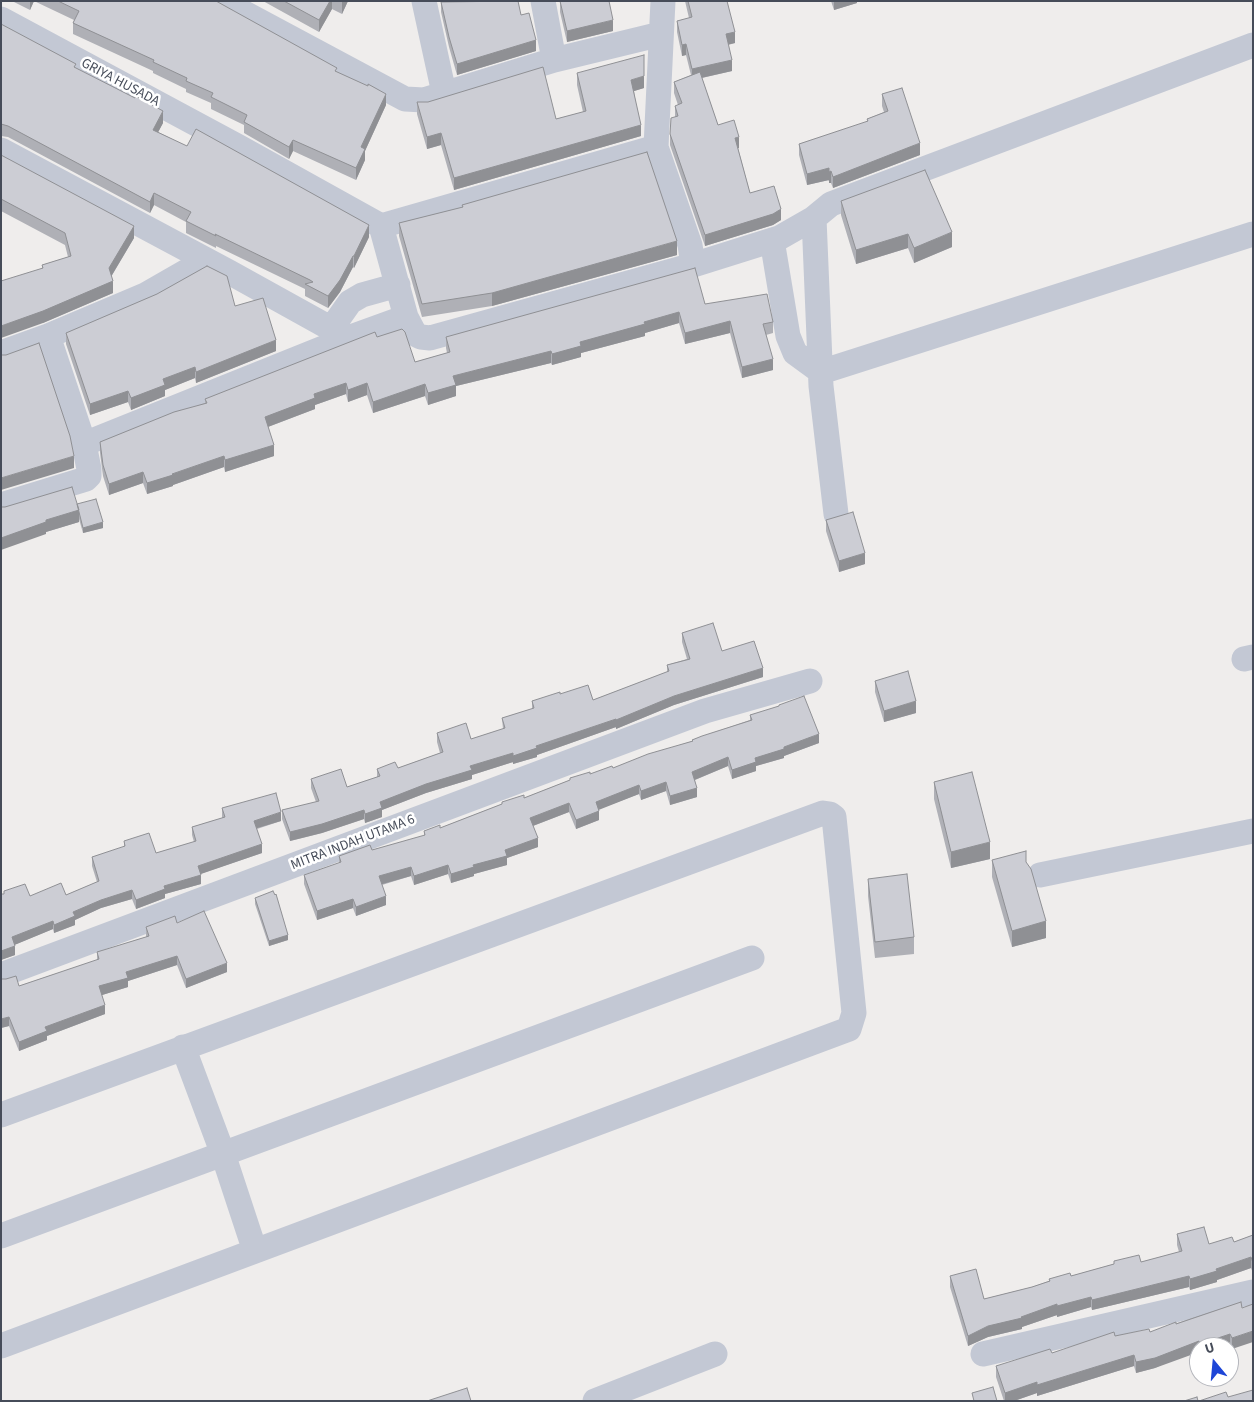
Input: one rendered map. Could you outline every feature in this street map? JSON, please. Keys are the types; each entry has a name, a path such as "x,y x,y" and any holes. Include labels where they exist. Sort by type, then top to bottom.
{"street":[{"path":"222,1 405,99 424,100 554,60 661,34"},
{"path":"424,1 444,93"},
{"path":"543,1 554,60"},
{"path":"663,1 656,146 690,245 693,265"},
{"name":"GRIYA HUSADA","path":"1,19 381,226"},
{"path":"656,146 381,226 406,317 414,334 430,338 693,265 772,240 791,232 814,218 831,204 1253,45"},
{"path":"1,150 339,334"},
{"path":"814,218 810,364 836,514"},
{"path":"810,364 1253,234"},
{"path":"772,240 788,336 810,364"},
{"path":"1,353 48,336 145,295 206,260"},
{"path":"339,334 350,302 362,295 398,285"},
{"path":"84,444 339,334 406,317"},
{"path":"1,505 86,479 89,476 84,444 48,336"},
{"name":"MITRA INDAH UTAMA 6","path":"1,975 705,711 810,681"},
{"path":"1,1115 823,813 834,817 854,1013 849,1029 1,1346"},
{"path":"1040,874 1253,832"},
{"path":"1,1236 752,958"},
{"path":"183,1047 255,1251"},
{"path":"983,1354 1253,1292"},
{"path":"595,1401 715,1354"}],"building":[{"path":"58,1 216,1 337,68 335,71 368,86 368,84 386,94 361,147 365,149 356,168 293,140 289,147 244,122 247,115 211,97 213,93 186,81 187,78 153,62 154,60 73,23 79,11"},
{"path":"284,1 330,1 319,20"},
{"path":"518,1 521,15 529,13 536,40 457,64 441,2"},
{"path":"560,1 609,1 613,20 567,31"},
{"path":"688,1 727,1 735,32 726,34 732,60 692,69 686,44 682,45 677,21 692,17"},
{"path":"1,24 76,64 74,67 163,111 153,130 187,146 196,129 369,225 354,256 328,296 305,284 313,282 310,280 186,221 191,212 154,193 150,202 1,124"},
{"path":"644,55 644,76 631,80 641,125 454,178 441,133 427,137 417,102 428,102 543,67 556,119 586,111 577,73"},
{"path":"700,72 718,125 734,120 739,137 735,138 750,193 774,186 781,209 773,214 705,235 670,134 671,118 678,116 675,106 682,103 674,82"},
{"path":"902,88 920,143 833,177 831,171 829,172 829,168 807,174 799,144 868,121 867,119 888,111 882,94"},
{"path":"647,152 677,241 492,293 422,304 399,223 463,207 462,205"},
{"path":"1,155 134,226 109,268 113,281 43,311 1,326 1,281 43,268 42,265 71,256 65,233 1,199"},
{"path":"925,170 952,232 914,248 908,234 856,250 841,201"},
{"path":"207,266 227,276 235,306 263,298 276,340 196,372 195,367 163,379 165,385 131,398 128,391 90,404 66,333 157,294"},
{"path":"695,268 705,304 767,294 773,322 763,324 773,359 742,367 730,321 685,333 679,312 644,322 645,324 580,342 581,346 552,354 551,351 453,376 456,385 428,393 425,384 373,402 367,383 348,390 346,383 314,394 315,398 265,417 274,445 225,460 224,456 147,483 143,472 109,484 103,465 100,442 174,412 207,403 205,399 375,332 377,337 402,329 405,332 415,362 450,352 446,337"},
{"path":"39,343 70,436 74,456 1,478 1,355 6,355"},
{"path":"72,487 79,510 46,520 46,522 1,538 1,507"},
{"path":"96,499 103,522 83,528 77,504"},
{"path":"853,512 865,553 839,561 826,520"},
{"path":"713,623 722,651 754,641 763,668 674,696 616,720 536,746 537,748 470,766 472,770 426,784 380,802 382,808 365,814 364,810 290,832 282,810 319,801 311,779 341,769 347,787 380,776 377,769 395,762 398,768 443,752 437,733 466,723 471,739 505,728 502,718 534,708 532,701 588,685 593,700 669,671 667,665 690,659 682,633"},
{"path":"908,671 916,701 884,711 875,681"},
{"path":"804,696 819,734 784,747 784,749 755,758 756,762 732,770 728,757 692,772 697,788 670,796 666,782 641,791 639,785 596,802 599,811 576,820 569,803 530,818 538,838 505,850 507,856 473,865 474,867 451,874 448,865 414,876 411,867 379,876 386,896 356,907 353,899 317,911 304,875 341,862 339,856 370,845 372,850 425,835 424,831 440,825 440,828 502,804 502,802 524,795 524,798 570,780 570,778 590,772 590,774 612,766 613,768 648,754 693,741 702,736 752,720 750,715"},
{"path":"972,772 990,842 951,852 934,782"},
{"path":"276,793 281,812 254,821 262,844 198,866 201,875 164,886 165,889 136,900 132,890 101,900 73,912 75,916 54,925 53,921 12,937 15,946 1,951 1,894 4,894 4,891 25,884 30,896 61,883 66,895 99,881 92,857 125,846 124,841 149,833 156,853 196,841 192,827 225,817 222,808"},
{"path":"1026,851 1026,862 1031,869 1046,921 1012,931 992,860"},
{"path":"907,874 914,937 875,942 868,879"},
{"path":"273,891 276,894 288,935 269,941 255,898"},
{"path":"204,911 227,963 186,979 177,956 126,972 128,978 99,986 105,1005 45,1027 47,1031 19,1042 9,1017 1,1019 1,979 16,976 19,986 99,959 97,952 149,936 146,927 175,916 177,923"},
{"path":"1204,1227 1209,1244 1232,1237 1234,1242 1253,1235 1253,1263 1251,1257 1216,1269 1217,1271 1190,1279 1189,1276 1092,1300 1091,1297 1057,1306 1057,1304 1022,1318 988,1326 968,1336 950,1276 976,1269 984,1299 1032,1287 1050,1281 1049,1279 1070,1273 1071,1276 1114,1264 1114,1261 1139,1255 1141,1262 1182,1251 1177,1234"},
{"path":"1241,1302 1242,1308 1253,1304 1253,1331 1235,1337 1232,1337 1230,1334 1221,1337 1189,1337 1189,1345 1155,1358 1136,1362 1134,1355 1037,1385 1037,1382 1005,1393 996,1366 1050,1349 1052,1353 1114,1332 1115,1336 1149,1329 1150,1332 1176,1322 1176,1324"},
{"path":"993,1387 997,1401 974,1401 972,1393"},
{"path":"467,1388 471,1401 427,1401"},
{"path":"1253,1390 1253,1401 1199,1401 1226,1392 1228,1397"},
{"path":"1197,1397 1198,1401 1184,1401"}]}
